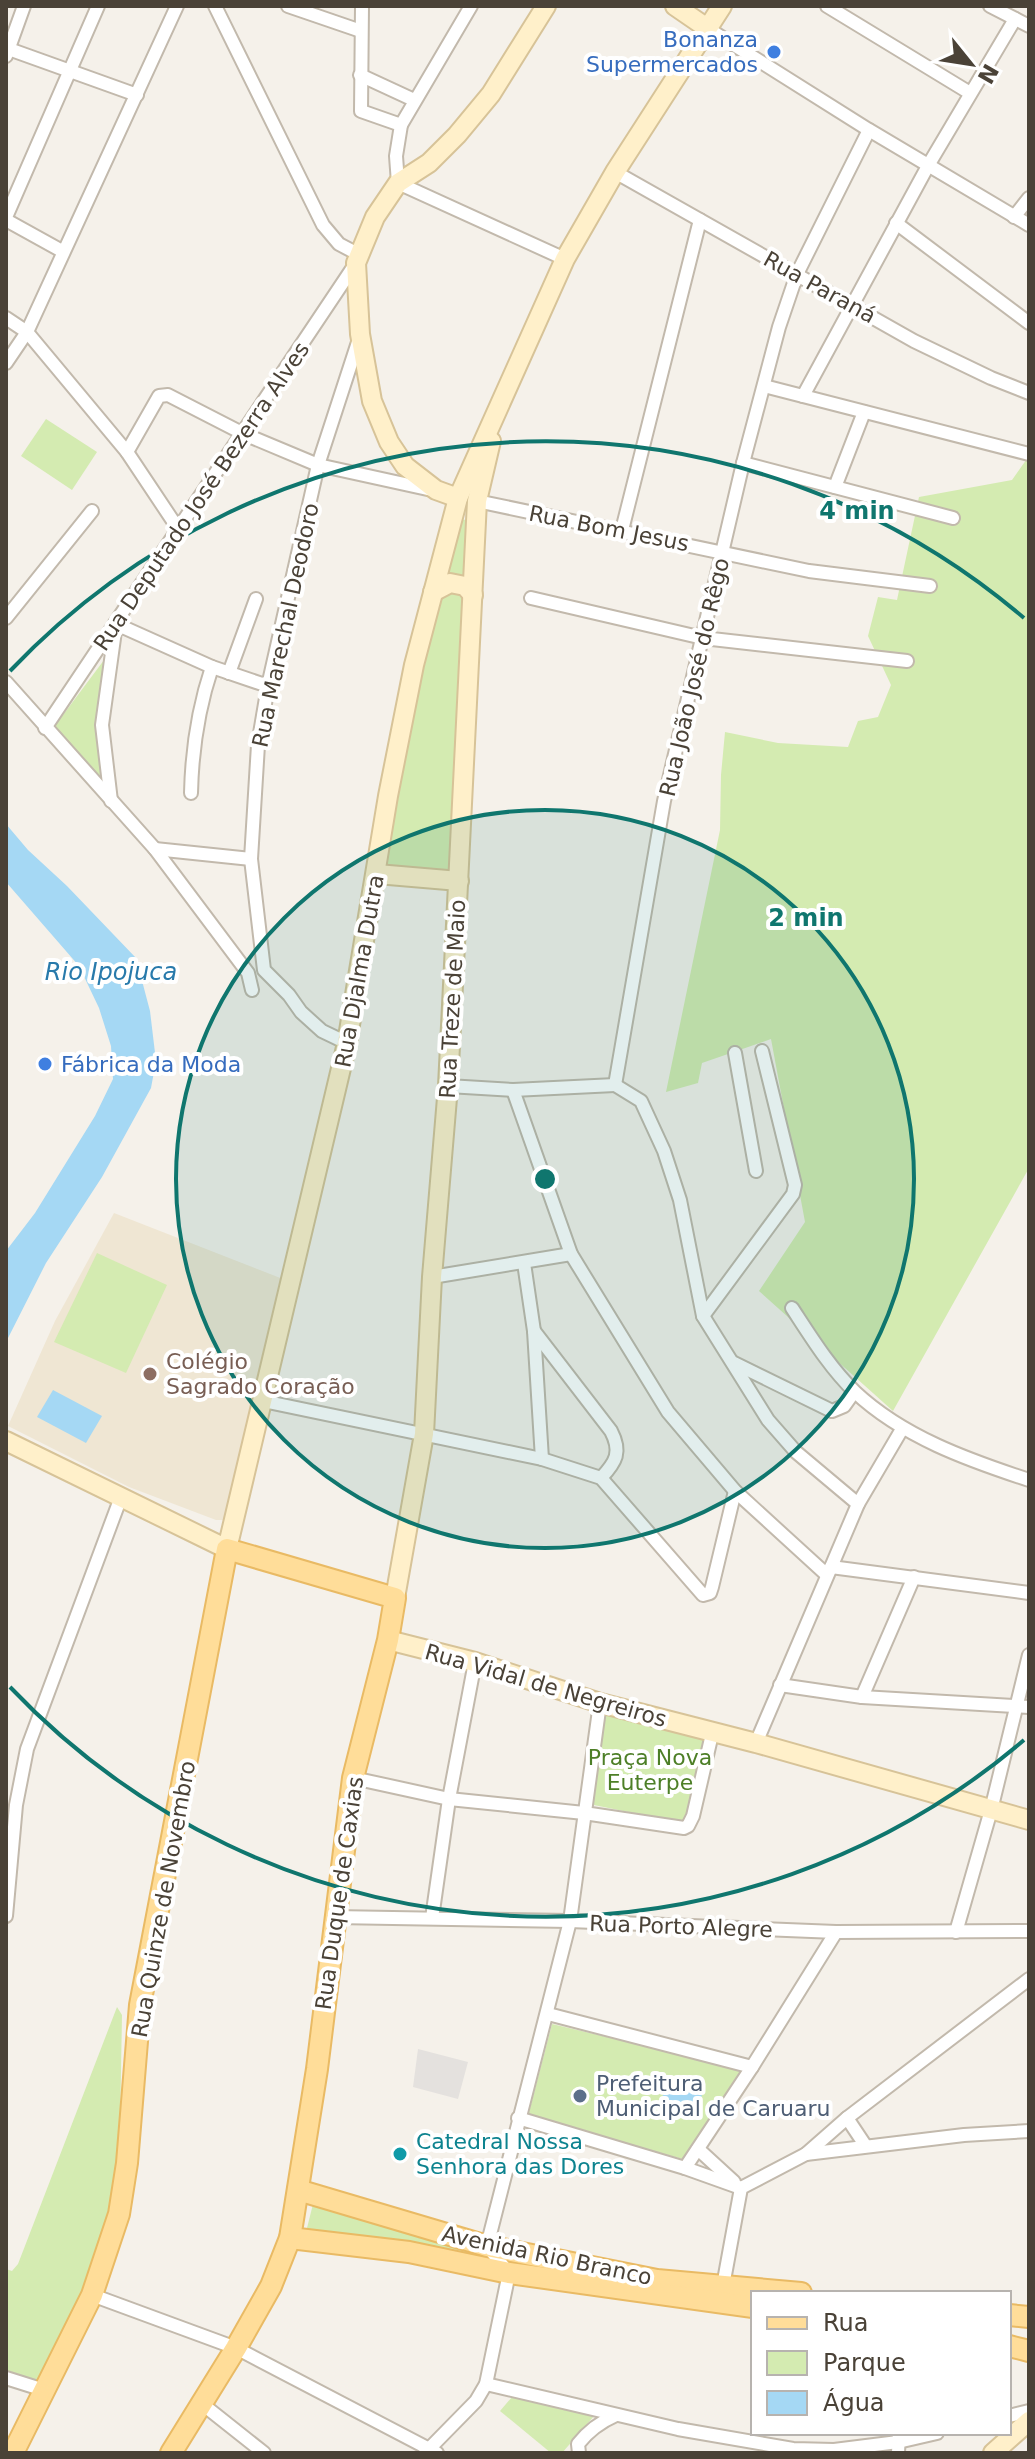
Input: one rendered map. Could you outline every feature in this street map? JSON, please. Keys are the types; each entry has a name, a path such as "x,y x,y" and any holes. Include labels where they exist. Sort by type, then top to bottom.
{"main road":[{"path":"458,498 436,490 405,466 389,442 372,401 360,334 358,259 375,217 398,183 429,163 457,135 491,94 546,6"},
{"path":"675,6 707,28"},
{"path":"501,399 565,259 615,172 722,6"},
{"name":"Rua Djalma Dutra","path":"227,1549 347,1043 405,709 458,498 501,399"},
{"name":"Rua Treze de Maio","path":"395,1598 424,1434 432,1277 448,1086 477,501 501,399"},
{"path":"433,592 450,583 465,586 473,595"},
{"path":"377,874 459,881"},
{"path":"6,1441 227,1549 395,1598"},
{"name":"Rua Quinze de Novembro","path":"13,2453 92,2295 119,2214 127,2163 140,2005 227,1549"},
{"name":"Rua Duque de Caxias","path":"171,2453 271,2286 290,2238 317,2069 353,1778 388,1640 395,1598"},
{"name":"Rua Vidal de Negreiros","path":"388,1640 475,1662 600,1703 756,1743 1029,1820"},
{"name":"Avenida Rio Branco","path":"298,2190 487,2246 657,2280 779,2291"},
{"name":"Avenida Rio Branco","path":"290,2238 409,2252 509,2273 751,2307"},
{"path":"993,2453 1029,2421"}],"street":[{"path":"24,6 7,51 137,95"},
{"path":"62,251 6,218 98,6"},
{"path":"6,363 27,332 177,6"},
{"path":"215,6 323,225 339,244 358,259"},
{"path":"288,6 361,31"},
{"path":"362,6 361,111 401,125"},
{"path":"471,6 401,125 396,156 398,183 565,259"},
{"path":"827,6 970,93"},
{"path":"990,6 1029,26"},
{"path":"803,396 929,164 1015,19"},
{"path":"707,28 869,130 1029,225"},
{"path":"360,75 414,100"},
{"name":"Rua João José do Rêgo","path":"615,1085 664,801 743,463 779,327 797,274 869,130"},
{"name":"Rua Paraná","path":"615,172 953,361 1029,393"},
{"path":"1014,217 1029,198"},
{"path":"622,530 700,220"},
{"path":"896,223 1029,323"},
{"name":"Rua Deputado José Bezerra Alves","path":"45,728 358,259"},
{"path":"6,318 27,332 127,452 179,530"},
{"name":"Rua Marechal Deodoro","path":"347,1043 311,1022 264,970 251,859 258,745 268,686 318,465 360,334"},
{"path":"764,386 1029,454"},
{"path":"127,452 159,396 168,395 244,434 318,465 436,490"},
{"path":"835,487 864,412"},
{"path":"743,463 953,518"},
{"name":"Rua Bom Jesus","path":"477,501 809,571 930,586"},
{"path":"6,618 92,511"},
{"path":"531,598 703,638 907,661"},
{"path":"229,673 256,599"},
{"path":"111,801 102,725 116,624 212,667 268,686"},
{"path":"191,793 191,750 198,708 212,667"},
{"path":"6,682 155,849 248,973 252,990"},
{"path":"155,849 251,859"},
{"path":"703,1316 793,1194 795,1185 762,1051"},
{"path":"735,1053 756,1171"},
{"path":"448,1086 513,1090 615,1085 641,1101 664,1151 680,1200 703,1316 768,1420 796,1452 858,1504"},
{"path":"513,1090 571,1254 668,1412 735,1491 829,1571 914,1577 1029,1593"},
{"path":"432,1277 571,1254"},
{"path":"524,1263 534,1331 542,1459"},
{"path":"792,1308 827,1360 854,1392 902,1429 983,1465 1029,1480"},
{"path":"534,1331 617,1443 616,1462 601,1478"},
{"path":"731,1362 832,1411 844,1406 854,1392"},
{"path":"263,1401 542,1459 601,1478 699,1592 707,1595 712,1587 735,1491"},
{"path":"756,1743 858,1504 902,1429"},
{"path":"6,1916 16,1805 27,1749 121,1497"},
{"path":"862,1697 914,1577"},
{"path":"956,1932 1023,1706 1029,1655"},
{"path":"432,1918 449,1799 475,1662"},
{"path":"780,1685 862,1697 1023,1706"},
{"path":"92,2295 236,2348 431,2451 476,2401 486,2384 509,2273 487,2246 570,1921 600,1703"},
{"path":"353,1778 449,1799 584,1813 679,1829 688,1826 693,1816 712,1734"},
{"name":"Rua Porto Alegre","path":"334,1917 570,1921 836,1932 1029,1931"},
{"path":"685,2168 836,1932"},
{"path":"518,2118 741,2188 806,2154 847,2118 1029,1979"},
{"path":"548,2014 752,2067"},
{"path":"847,2118 865,2145"},
{"path":"806,2154 1026,2129"},
{"path":"698,2149 741,2188"},
{"path":"723,2286 741,2188"},
{"path":"6,2378 44,2390"},
{"path":"486,2384 616,2415 793,2449 834,2450 899,2443 929,2435"},
{"path":"201,2403 264,2453"},
{"path":"579,2448 595,2425 616,2415"}],"shaded area":[{"name":"Colégio Sagrado Coração","path":"114,1213 288,1281 225,1520 216,1520 129,1487 8,1426 55,1321"},
{"path":"418,2049 468,2062 458,2099 413,2087"}],"green space":[{"path":"46,419 97,452 72,490 21,456"},
{"path":"1029,456 1029,1168 893,1411 759,1291 805,1222 771,1039 702,1063 698,1083 666,1092 720,830 725,732 778,743 848,747 858,721 878,717 891,685 868,636 878,597 897,600 919,497 1012,480"},
{"path":"456,519 468,520 454,885 380,877 392,798"},
{"path":"110,652 103,684 106,788 54,727"},
{"path":"97,1253 167,1285 126,1373 54,1342"},
{"name":"Praça Nova Euterpe","path":"603,1709 706,1736 687,1824 589,1804"},
{"path":"117,2007 122,2015 119,2184 82,2307 41,2384 6,2372 6,2269 12,2271 18,2264"},
{"path":"552,2024 746,2070 686,2160 528,2116"},
{"path":"314,2200 478,2248 494,2264 305,2236"},
{"path":"512,2397 594,2416 562,2453 551,2453 500,2411"}],"water":[{"name":"Rio Ipojuca","path":"6,824 136,958 150,1011 156,1061 151,1088 102,1177 46,1263 6,1342 6,1251 35,1213 95,1116 113,1079 111,1046 99,1008 79,966 6,882"},
{"path":"53,1390 102,1416 86,1443 37,1417"},
{"path":"667,2081 703,2091 697,2112 661,2102"}],"place":[{"name":"Bonanza Supermercados","path":"774,52"},
{"name":"Fábrica da Moda","path":"45,1064"},
{"name":"Colégio Sagrado Coração","path":"150,1374"},
{"name":"Prefeitura Municipal de Caruaru","path":"580,2096"},
{"name":"Catedral Nossa Senhora das Dores","path":"400,2154"}]}
